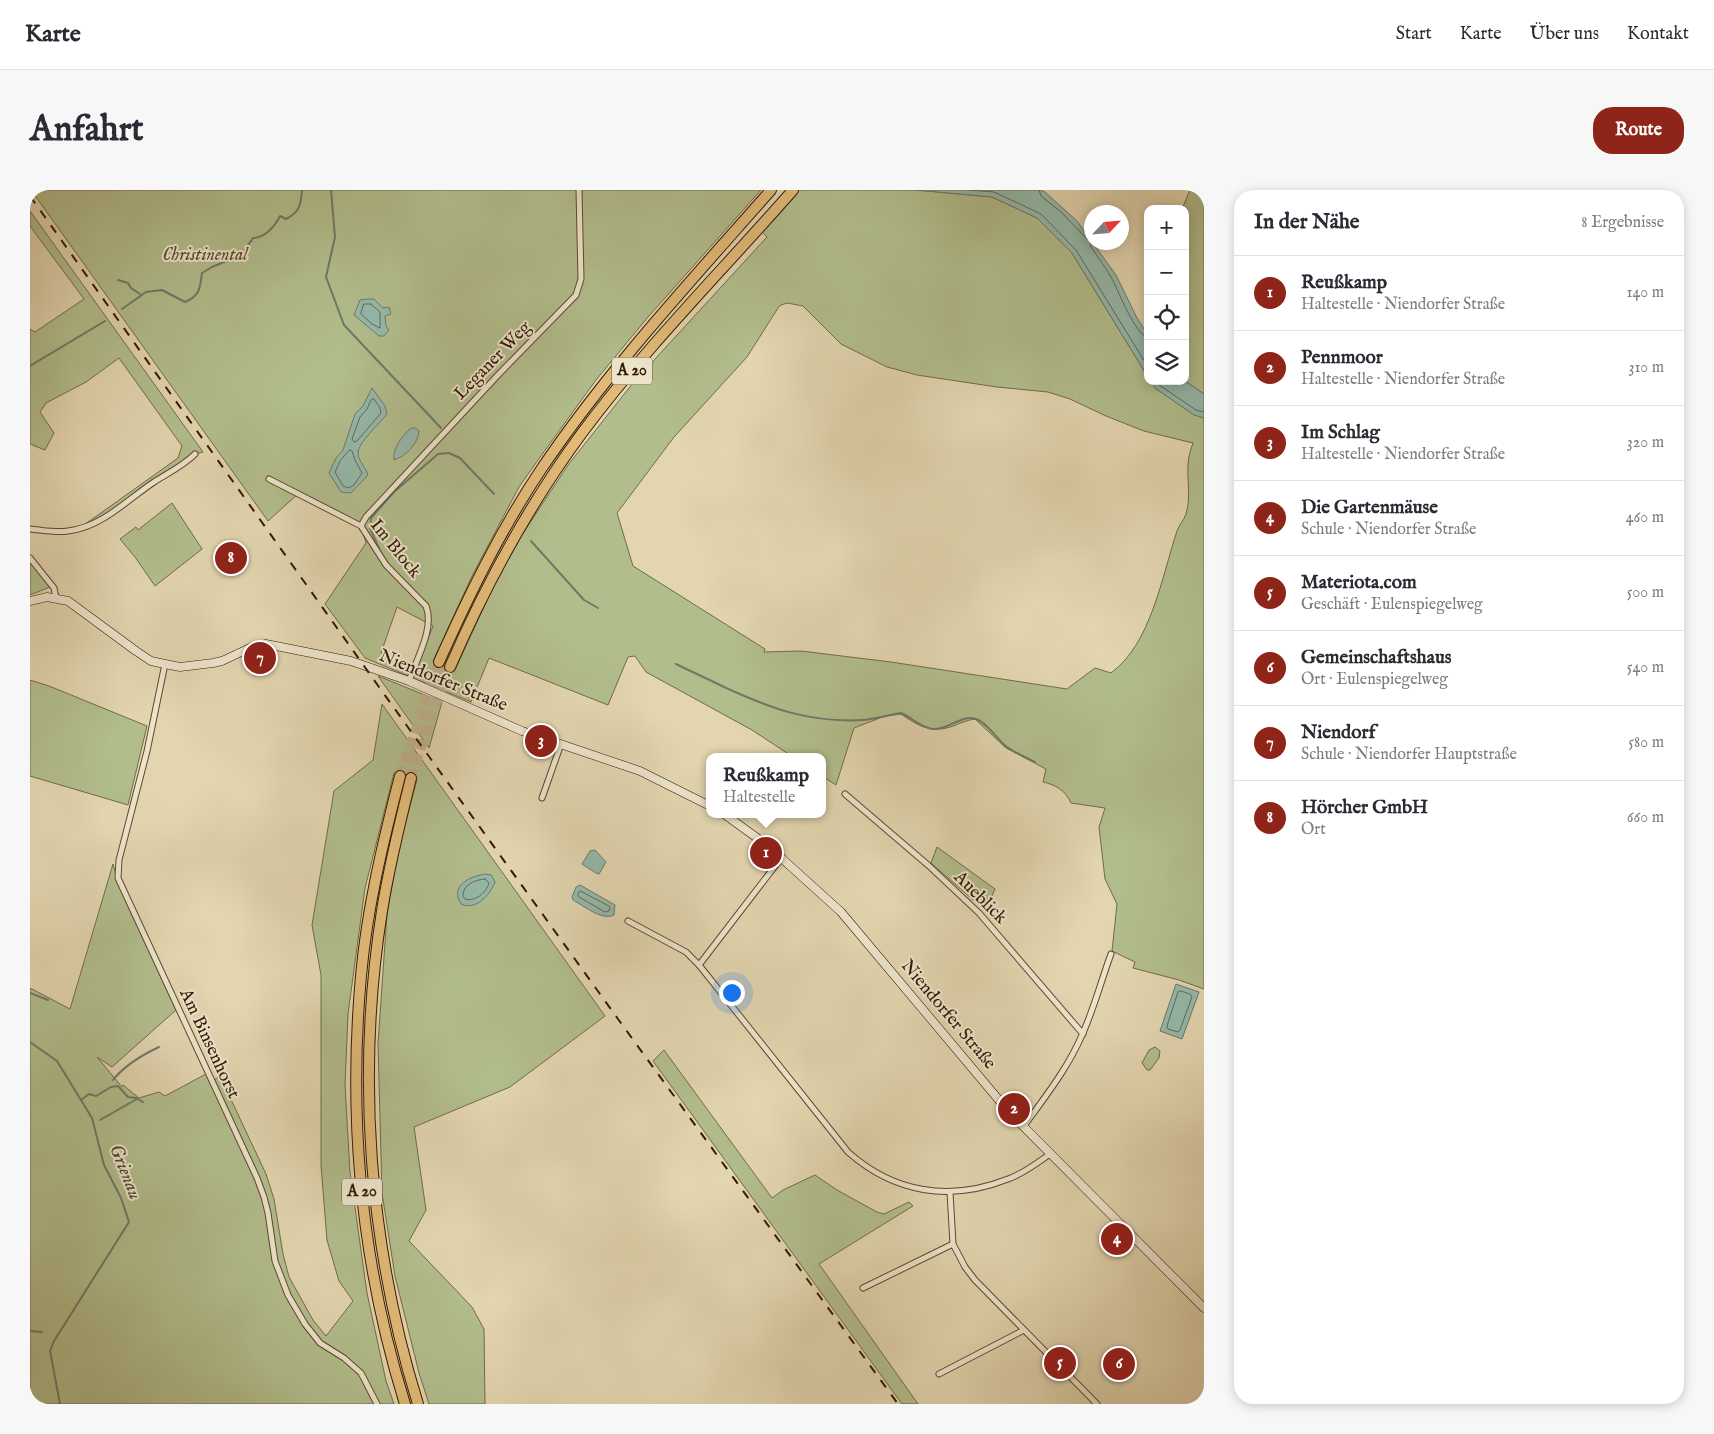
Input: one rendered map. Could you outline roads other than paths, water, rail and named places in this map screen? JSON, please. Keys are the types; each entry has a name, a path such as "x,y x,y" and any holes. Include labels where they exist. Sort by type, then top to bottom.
{"highway":[{"name":"A 20","path":"439,662 487,561 518,505 542,469 598,392 771,190"},
{"name":"A 20","path":"450,667 497,567 525,518 581,435 651,348 793,190"},
{"name":"A 20","path":"405,1404 390,1351 371,1262 361,1180 357,1085 357,1033 361,975 370,911 382,844 405,777 382,912 374,978 369,1085 373,1179 383,1260 402,1348 418,1404"}],"main road":[{"path":"30,601 47,597 68,601 152,661 165,664"},
{"name":"Niendorfer Straße","path":"165,664 180,666 213,663 222,661 252,647 266,644 338,657 409,681 522,731 640,771 706,804"},
{"name":"Niendorfer Straße","path":"730,818 768,845 841,912 1009,1112 1204,1308"}],"street":[{"name":"Leganer Weg","path":"361,526 366,517 498,375 576,295 581,279 580,190"},
{"path":"30,528 67,531 88,525 114,512 153,483 186,463 195,454"},
{"name":"Im Block","path":"269,479 361,526 386,565 421,600 429,614 428,628 409,681"},
{"path":"30,558 54,588 56,598"},
{"name":"Am Binsenhorst","path":"165,664 147,751 119,860 118,878 257,1178 268,1213 275,1261 288,1295 305,1324 320,1342 353,1364 361,1373 378,1404"},
{"path":"542,798 562,744"},
{"name":"Aueblick","path":"845,794 928,865 979,913 1083,1034"},
{"path":"699,965 782,858"},
{"path":"628,921 680,949 699,965 848,1152 873,1171 907,1187 950,1192 983,1187 1009,1179 1050,1154"},
{"path":"1024,1126 1059,1077 1083,1034 1111,954"},
{"path":"950,1192 952,1244 965,1267 975,1280 1097,1404"},
{"path":"864,1288 952,1244"},
{"path":"939,1374 1024,1330"}],"water":[{"path":"916,190 1040,190 1045,192 1077,221 1084,231 1084,250 1098,250 1116,275 1144,329 1144,370 1072,253 1037,218 992,197"},
{"path":"374,299 383,308 389,307 391,314 385,316 386,326 389,330 384,336 379,336 354,315 360,300"},
{"path":"1189,384 1204,394 1204,418 1194,415 1153,385"},
{"path":"372,388 385,406 387,414 365,439 359,449 359,459 368,475 351,493 341,492 329,473 336,458 343,450 355,414 363,406"},
{"path":"411,428 419,431 414,445 394,460 396,447"},
{"path":"595,850 606,862 599,874 582,864 590,851"},
{"path":"486,874 491,875 495,882 486,897 477,904 467,906 461,904 458,892 463,883 468,879"},
{"path":"580,885 615,905 614,915 604,916 573,900 572,897 576,887"},
{"path":"1176,984 1199,992 1182,1039 1160,1031"}],"waterway":[{"path":"122,309 146,292 162,290 185,302 190,300 198,291 202,273 241,255 253,238 262,236 269,231 280,216 286,219 294,213 300,203 302,190"},
{"path":"331,190 335,237 326,277 344,325 441,428"},
{"path":"118,280 128,283 131,288 140,294"},
{"path":"30,366 105,321"},
{"path":"380,551 370,528 371,518 394,492 438,454 449,453 460,458 494,494"},
{"path":"531,541 584,600 598,608"},
{"path":"676,664 759,702 808,717 863,720 901,713 932,729 943,728 959,720 976,719 984,724 1007,747 1035,762"},
{"path":"30,993 48,1000"},
{"name":"Grienau","path":"30,1042 57,1061 92,1118 104,1165 121,1198 129,1222 54,1341 50,1351 60,1404"},
{"path":"113,1080 134,1061 159,1047"},
{"path":"81,1100 89,1094 96,1096 111,1087 118,1086 128,1097 136,1098 143,1102"},
{"path":"100,1120 137,1099"},
{"path":"30,1331 42,1332"}],"tunnel":[{"path":"400,776 439,662"},
{"path":"411,778 430,719 450,667"}],"railway":[{"path":"30,196 379,687 898,1404"}],"place":[{"name":"Hörcher GmbH","path":"231,558"},
{"name":"Niendorf","path":"260,658"},
{"name":"Im Schlag","path":"541,741"},
{"name":"Reußkamp","path":"766,853"},
{"name":"Pennmoor","path":"1014,1109"},
{"name":"Die Gartenmäuse","path":"1117,1239"},
{"name":"Materiota.com","path":"1060,1363"},
{"name":"Gemeinschaftshaus","path":"1119,1364"}],"park label":[{"name":"Christinental","path":"205,255"}]}
